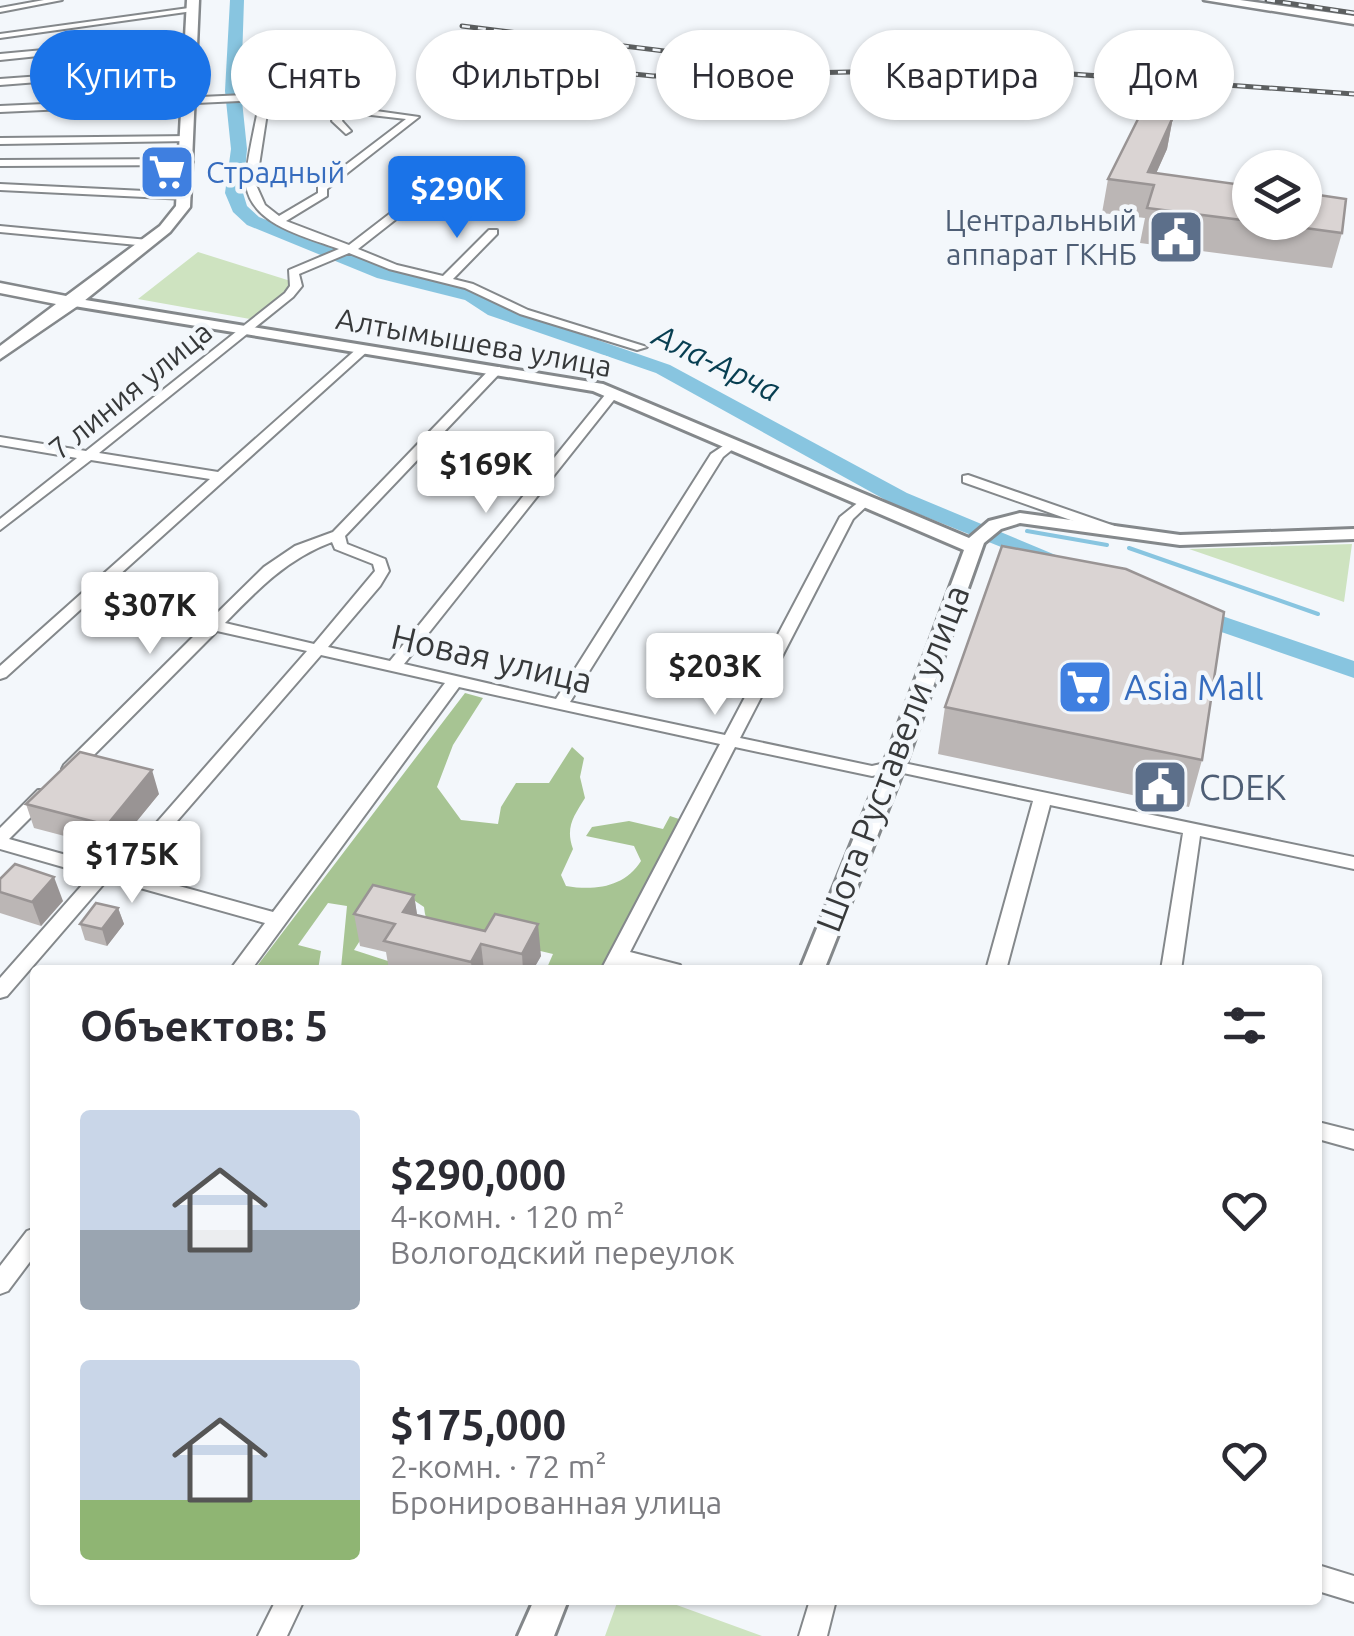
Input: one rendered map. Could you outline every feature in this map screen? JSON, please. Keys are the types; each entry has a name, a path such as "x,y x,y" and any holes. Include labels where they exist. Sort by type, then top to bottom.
{"main road":[{"path":"1211,0 1354,19"},
{"path":"1230,0 1354,19"},
{"path":"192,30 193,4"},
{"path":"0,354 73,302 174,221 186,196 189,120"},
{"name":"Алтымышева улица","path":"0,288 73,302"}],"street":[{"path":"0,10 58,0"},
{"path":"0,36 193,4"},
{"path":"0,58 30,55"},
{"path":"0,82 30,79"},
{"path":"0,108 30,107"},
{"path":"278,222 324,194 322,188 414,117 396,115"},
{"path":"261,120 251,184 260,207 278,222 393,267 483,291 536,316 640,347"},
{"path":"337,120 346,131"},
{"path":"0,141 189,138"},
{"path":"0,163 188,162"},
{"path":"0,188 186,196"},
{"path":"346,250 405,208"},
{"path":"0,228 148,243"},
{"path":"445,280 494,232"},
{"name":"7 линия улица","path":"0,526 295,290 292,272 346,250"},
{"name":"Алтымышева улица","path":"73,302 496,370 613,393 865,501 974,543"},
{"path":"0,674 364,349"},
{"path":"278,920 0,841 269,570 300,549 338,535 496,370"},
{"path":"394,667 613,393"},
{"path":"0,442 221,477"},
{"path":"560,705 718,454 732,444"},
{"path":"968,479 1121,533"},
{"path":"614,963 847,516 865,501"},
{"path":"974,543 996,525 1028,518 1121,533 1205,540 1354,534"},
{"path":"0,991 111,875 382,571 380,562 340,546 338,535"},
{"name":"Шота Руставели улица","path":"814,965 894,766 974,543"},
{"name":"Новая улица","path":"88,596 560,705 872,771 894,766 1354,862"},
{"path":"244,965 455,681"},
{"path":"997,965 1043,797"},
{"path":"1172,965 1192,828"},
{"path":"1322,1132 1354,1140"},
{"path":"0,1284 30,1245"},
{"path":"1322,1579 1354,1588"},
{"path":"272,1636 289,1605"},
{"path":"536,1636 549,1605"},
{"path":"813,1636 822,1605"}],"green space":[{"path":"198,252 297,283 250,319 138,299"},
{"path":"1352,544 1344,602 1189,549"},
{"path":"465,693 483,698 453,745 437,787 461,820 498,824 501,807 516,783 549,783 572,747 584,758 580,777 585,798 570,828 573,849 561,875 566,886 588,888 618,882 641,861 634,846 586,836 592,827 629,821 663,829 670,816 679,819 604,965 548,965 553,954 495,940 485,955 454,946 437,936 426,919 424,907 406,895 377,914 354,950 391,962 390,965 341,965 347,906 328,903 298,945 321,951 319,965 258,965"},
{"path":"616,1605 677,1605 762,1636 605,1636"}],"building":[{"path":"1138,120 1172,120 1148,172 1232,184 1232,219 1147,208 1154,185 1108,179"},
{"path":"1322,195 1346,199 1342,233 1322,230"},
{"name":"Asia Mall","path":"1002,546 1126,569 1224,612 1202,760 945,707"},
{"path":"80,752 152,770 107,825 26,804"},
{"path":"15,864 54,877 32,902 0,892 0,879"},
{"path":"373,885 414,895 403,912 485,931 495,914 538,924 522,954 481,944 471,962 384,941 395,924 354,914"},
{"path":"96,903 118,908 102,929 80,924"}],"waterway":[{"name":"Ала-Арча","path":"237,0 233,91 239,149 234,193 239,208 253,221 384,274 472,296 495,311 663,369 899,498 1070,566"},
{"path":"1027,531 1107,545"},
{"path":"1129,548 1318,614"},
{"name":"Ала-Арча","path":"1187,612 1354,670"}],"railway":[{"path":"1267,0 1354,13"},
{"path":"462,26 656,50"},
{"path":"636,74 1000,69 1354,94"}],"place":[{"name":"Страдный","path":"167,172"},
{"name":"Центральный аппарат ГКНБ","path":"1176,237"},
{"name":"Asia Mall","path":"1085,687"},
{"name":"CDEK","path":"1160,787"}]}
